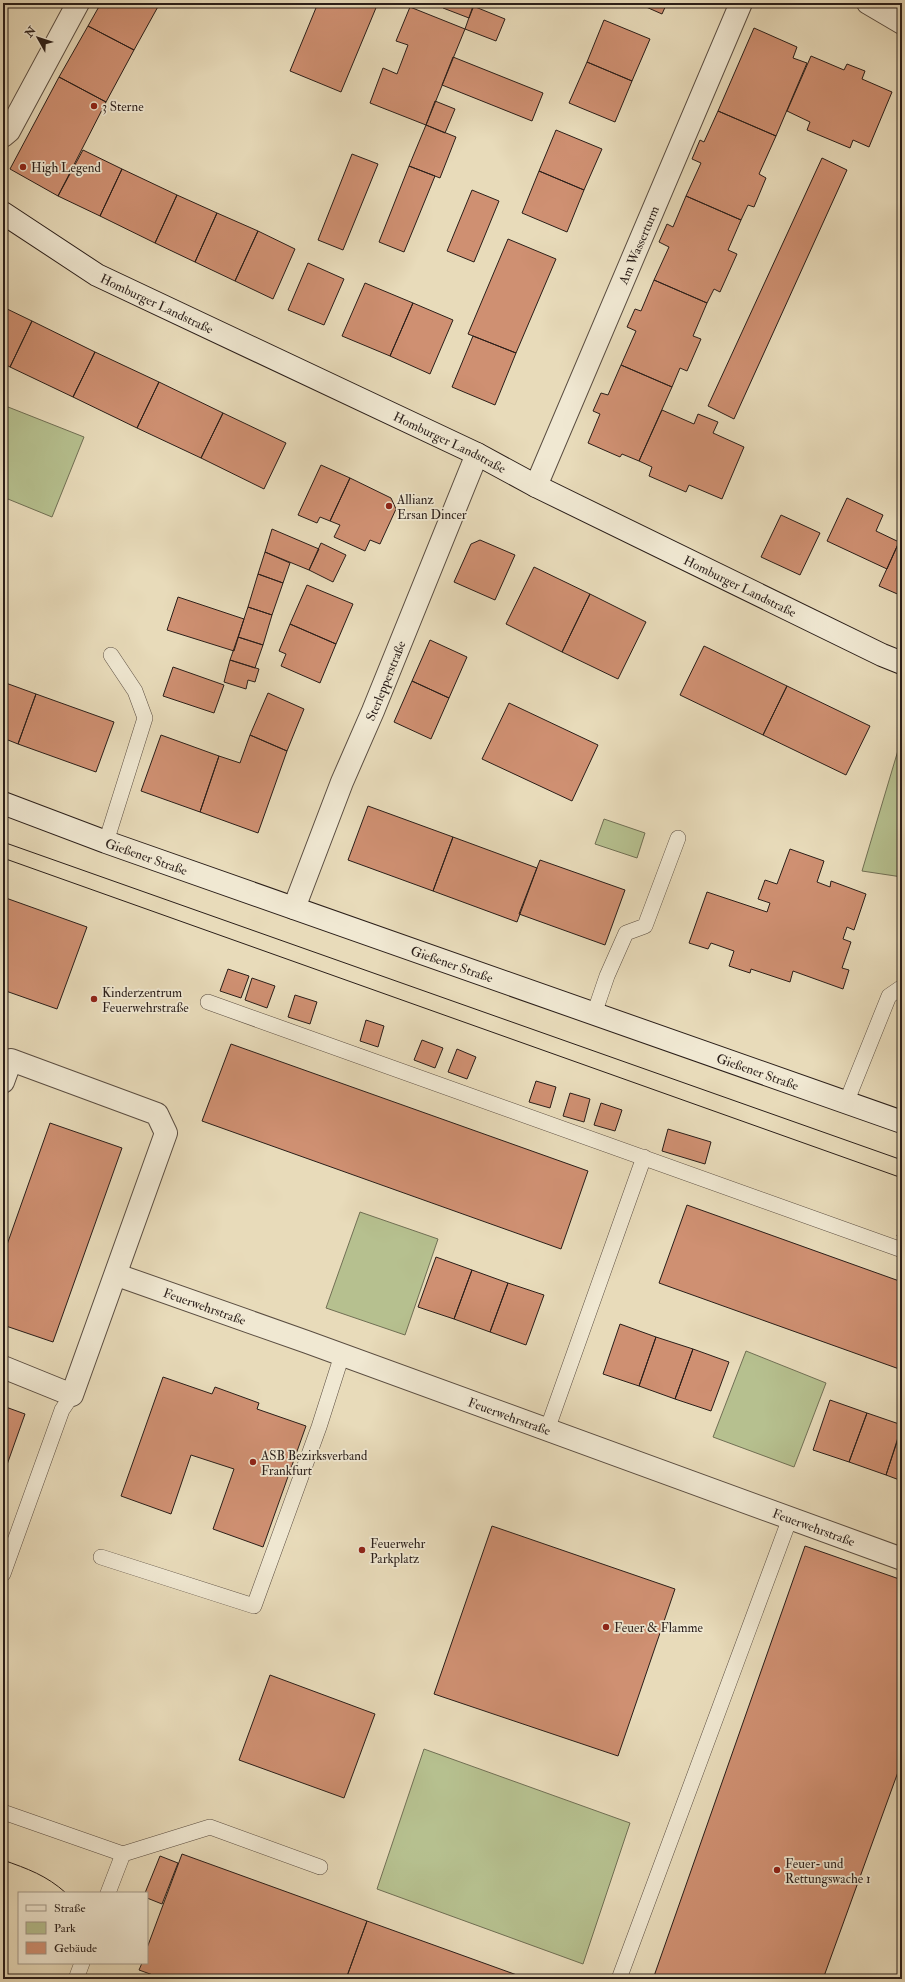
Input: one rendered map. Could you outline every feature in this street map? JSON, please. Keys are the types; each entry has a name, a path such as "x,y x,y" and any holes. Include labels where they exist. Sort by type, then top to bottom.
{"street":[{"path":"3,136 9,131 78,3"},
{"name":"Am Wasserturm","path":"536,486 741,3"},
{"path":"868,3 902,23"},
{"name":"Homburger Landstraße","path":"3,213 97,275 477,454 536,486 875,652 902,663"},
{"name":"Sterlepperstraße","path":"294,908 342,782 374,711 477,454"},
{"name":"Gießener Straße","path":"3,803 106,842 902,1122"},
{"path":"3,1082 11,1060 157,1114 166,1133 72,1396 3,1367"},
{"name":"Feuerwehrstraße","path":"116,1275 342,1355 902,1559"}],"lane":[{"path":"106,842 145,718 135,691 111,655"},
{"path":"594,1014 607,976 626,933 645,926 678,838"},
{"path":"846,1103 889,996 902,987"},
{"path":"208,1002 902,1250"},
{"path":"547,1430 644,1158"},
{"path":"101,1557 254,1606 319,1427 342,1355"},
{"path":"3,1574 62,1410 72,1396"},
{"path":"619,1979 790,1518"},
{"path":"3,1812 123,1854 210,1828 320,1867"},
{"path":"108,1892 123,1854"},
{"path":"76,1979 82,1964"}],"green space":[{"path":"3,405 84,437 52,517 3,497"},
{"path":"902,737 902,877 862,871"},
{"path":"604,819 645,833 637,858 595,844"},
{"path":"360,1212 438,1239 405,1335 326,1308"},
{"path":"746,1351 826,1383 794,1467 713,1437"},
{"path":"424,1749 630,1823 583,1964 377,1889"}],"building":[{"path":"101,3 160,3 134,50 88,26"},
{"path":"318,3 378,3 341,92 290,71"},
{"path":"445,3 475,3 469,18 443,8"},
{"path":"637,3 667,3 662,14"},
{"path":"473,6 505,19 496,41 465,29"},
{"path":"410,7 465,29 426,125 370,103 383,68 397,74 408,45 396,41"},
{"path":"604,20 650,39 632,81 587,62"},
{"path":"88,26 134,50 106,102 59,77"},
{"path":"754,28 797,47 793,58 807,63 776,136 718,111"},
{"path":"811,56 844,70 847,64 865,71 862,79 892,92 869,147 853,140 850,148 807,130 810,122 787,111"},
{"path":"453,57 543,93 532,121 442,85"},
{"path":"587,62 632,81 615,122 569,103"},
{"path":"59,77 106,102 58,196 10,169"},
{"path":"435,101 455,109 445,133 426,125"},
{"path":"718,111 776,136 759,174 766,178 754,207 748,205 741,220 686,196 701,163 692,159 700,140 704,142"},
{"path":"426,125 456,137 440,178 409,166"},
{"path":"556,130 602,149 584,190 539,171"},
{"path":"83,150 122,169 100,216 58,196"},
{"path":"352,154 378,164 343,250 318,240"},
{"path":"822,158 847,170 734,419 708,406"},
{"path":"409,166 435,176 404,252 379,242"},
{"path":"122,169 177,195 155,243 100,216"},
{"path":"539,171 584,190 567,232 522,213"},
{"path":"472,190 499,201 474,262 447,251"},
{"path":"177,195 217,213 195,262 155,243"},
{"path":"686,196 741,220 728,250 737,254 720,292 714,289 707,303 654,280 669,247 659,242 667,224 673,227"},
{"path":"217,213 258,231 235,281 195,262"},
{"path":"258,231 295,249 273,299 235,281"},
{"path":"508,239 556,259 516,353 468,334"},
{"path":"308,263 344,279 324,325 288,310"},
{"path":"654,280 707,303 693,336 701,339 687,371 680,368 672,387 621,365 636,331 627,327 635,309 641,311"},
{"path":"365,283 413,303 390,356 342,336"},
{"path":"413,303 453,320 430,374 390,356"},
{"path":"3,307 32,321 10,367 3,363"},
{"path":"32,321 95,352 73,397 10,367"},
{"path":"473,336 516,353 495,405 452,387"},
{"path":"95,352 159,382 137,428 73,397"},
{"path":"621,365 672,387 639,461 622,454 620,457 588,443 600,414 593,411 601,393 608,395"},
{"path":"159,382 223,413 201,458 137,428"},
{"path":"662,410 694,424 698,414 718,422 713,433 744,447 722,499 689,485 686,492 649,476 652,467 639,461"},
{"path":"223,413 286,443 264,489 201,458"},
{"path":"321,465 350,478 330,521 320,517 317,523 298,515"},
{"path":"350,478 391,498 396,509 380,544 370,540 365,551 334,537 340,525 330,521"},
{"path":"847,498 883,515 876,531 899,542 887,569 827,541"},
{"path":"781,515 820,533 800,575 761,557"},
{"path":"272,529 319,549 309,570 265,552"},
{"path":"480,540 515,555 495,600 454,582 471,544"},
{"path":"899,542 902,543 902,596 879,586"},
{"path":"321,543 346,555 333,582 309,570"},
{"path":"265,552 290,563 283,583 258,574"},
{"path":"534,567 590,594 562,652 506,624"},
{"path":"258,574 283,583 272,615 248,607"},
{"path":"307,585 353,604 336,644 290,624"},
{"path":"590,594 646,622 618,679 562,652"},
{"path":"178,597 244,619 234,651 167,630"},
{"path":"248,607 272,615 263,645 238,637"},
{"path":"290,624 336,644 320,683 281,666 286,654 279,651"},
{"path":"238,637 263,645 255,668 230,660"},
{"path":"430,640 467,657 449,698 412,681"},
{"path":"704,646 787,686 763,735 680,695"},
{"path":"230,660 259,669 255,682 248,680 246,689 224,682"},
{"path":"173,667 224,685 214,713 163,696"},
{"path":"412,681 449,698 431,739 394,722"},
{"path":"3,682 36,694 18,744 3,738"},
{"path":"787,686 870,726 846,775 763,735"},
{"path":"268,693 304,709 287,751 250,735"},
{"path":"36,694 114,722 96,772 18,744"},
{"path":"509,703 598,745 572,801 482,759"},
{"path":"161,735 219,756 200,812 141,791"},
{"path":"250,735 287,751 258,833 200,812 219,756 240,763"},
{"path":"368,806 453,837 433,891 348,860"},
{"path":"453,837 537,868 517,922 433,891"},
{"path":"790,849 824,861 817,882 830,887 831,881 866,894 854,930 847,927 843,939 851,942 842,968 849,970 843,989 793,971 790,982 751,969 750,973 729,966 734,951 711,943 708,949 689,943 707,892 767,912 770,903 758,899 765,880 777,884"},
{"path":"540,860 625,890 605,945 519,914"},
{"path":"3,897 87,927 57,1009 3,990"},
{"path":"228,969 249,976 241,998 220,991"},
{"path":"252,978 275,986 267,1008 245,1000"},
{"path":"295,995 317,1002 310,1024 288,1017"},
{"path":"366,1020 384,1026 378,1047 360,1041"},
{"path":"422,1040 443,1048 435,1068 414,1060"},
{"path":"231,1044 588,1171 561,1249 202,1121"},
{"path":"457,1049 476,1057 467,1079 448,1072"},
{"path":"536,1081 556,1087 550,1108 529,1102"},
{"path":"570,1093 590,1099 584,1122 563,1116"},
{"path":"601,1103 622,1110 615,1131 594,1125"},
{"path":"50,1123 122,1148 53,1342 3,1325 3,1256"},
{"path":"668,1129 711,1142 705,1164 662,1151"},
{"path":"687,1205 902,1282 902,1370 659,1283"},
{"path":"902,1220 902,1238 897,1236"},
{"path":"436,1257 472,1270 454,1319 418,1307"},
{"path":"472,1270 508,1283 490,1332 454,1319"},
{"path":"508,1283 544,1295 526,1345 490,1332"},
{"path":"620,1324 656,1337 639,1386 603,1374"},
{"path":"656,1337 693,1349 675,1399 639,1386"},
{"path":"693,1349 729,1362 711,1411 675,1399"},
{"name":"ASB Bezirksverband Frankfurt","path":"163,1377 212,1394 215,1387 259,1403 257,1409 306,1426 263,1547 213,1529 234,1469 191,1455 171,1514 121,1496"},
{"path":"830,1400 867,1413 849,1462 813,1450"},
{"path":"3,1406 25,1414 3,1476"},
{"path":"867,1413 902,1425 886,1475 849,1462"},
{"path":"902,1427 902,1481 886,1475"},
{"path":"492,1526 675,1589 618,1756 434,1694"},
{"name":"Feuer- und Rettungswache 1","path":"805,1546 902,1580 902,1761 823,1979 653,1979"},
{"path":"270,1675 375,1714 344,1798 239,1760"},
{"path":"182,1854 367,1921 346,1979 164,1979 139,1970 142,1964 148,1964 148,1945"},
{"path":"160,1856 178,1863 162,1904 148,1898 148,1892 145,1892"},
{"path":"367,1921 528,1979 346,1979"}],"tram line":[{"path":"3,842 902,1160"},
{"path":"3,858 902,1178"},
{"path":"3,1860 44,1877 65,1892"}],"place":[{"name":"3 Sterne","path":"94,106"},
{"name":"High Legend","path":"23,167"},
{"name":"Allianz Ersan Dincer","path":"389,506"},
{"name":"Kinderzentrum Feuerwehrstraße","path":"94,999"},
{"name":"ASB Bezirksverband Frankfurt","path":"253,1462"},
{"name":"Feuerwehr Parkplatz","path":"362,1550"},
{"name":"Feuer & Flamme","path":"606,1627"},
{"name":"Feuer- und Rettungswache 1","path":"777,1870"}]}
